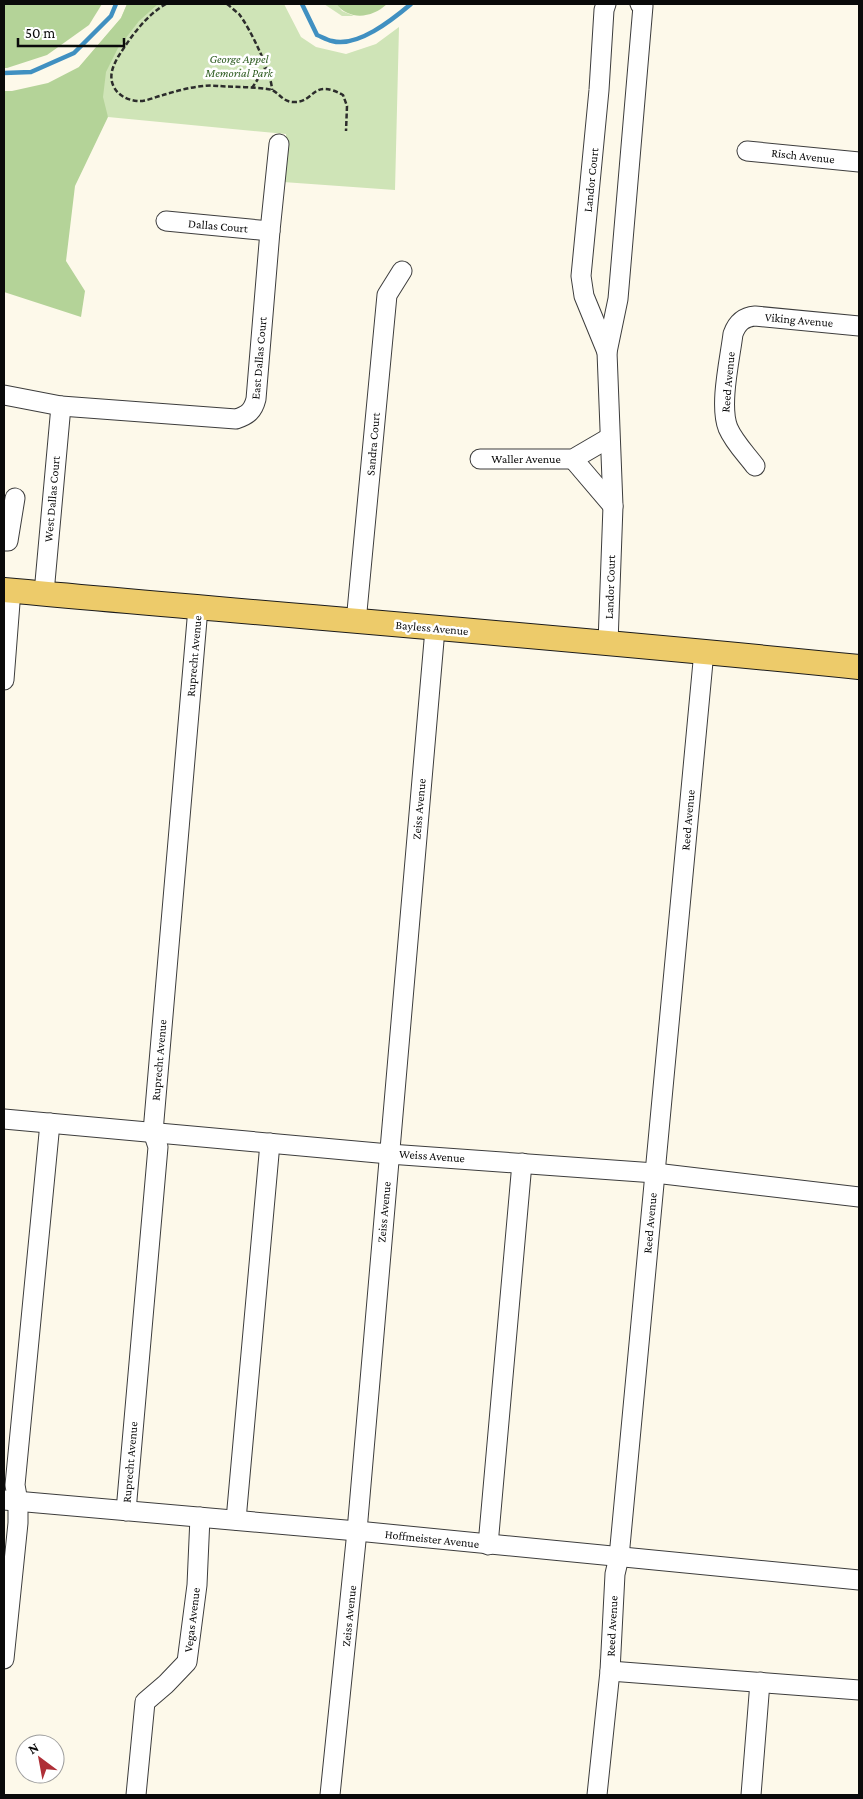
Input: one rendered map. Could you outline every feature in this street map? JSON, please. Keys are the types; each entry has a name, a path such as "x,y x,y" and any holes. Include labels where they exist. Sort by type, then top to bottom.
{"main road":[{"name":"Bayless Avenue","path":"8,590 859,667"}],"street":[{"name":"Landor Court","path":"606,4 581,276 584,296 607,352"},
{"name":"Landor Court","path":"608,643 613,506 607,352 618,299 642,6 640,4"},
{"name":"East Dallas Court","path":"4,395 61,406 236,418 251,412 256,399 279,144"},
{"name":"Risch Avenue","path":"747,151 859,162"},
{"name":"Dallas Court","path":"166,221 270,231"},
{"name":"Sandra Court","path":"356,622 387,295 402,271"},
{"name":"Viking Avenue","path":"740,321 755,316 859,326"},
{"name":"Reed Avenue","path":"740,321 735,327 733,334 724,408 728,428 755,466"},
{"name":"West Dallas Court","path":"44,593 61,406"},
{"name":"Waller Avenue","path":"480,459 573,459 609,438"},
{"name":"Waller Avenue","path":"573,459 613,506"},
{"path":"4,541 8,542 15,498"},
{"path":"4,680 8,590"},
{"name":"Ruprecht Avenue","path":"126,1511 158,1147 153,1132 198,608"},
{"name":"Zeiss Avenue","path":"330,1795 357,1531 435,629"},
{"name":"Reed Avenue","path":"597,1795 610,1671 615,1574 704,652"},
{"name":"Weiss Avenue","path":"4,1119 389,1154 655,1173 859,1197"},
{"path":"4,1660 18,1523 11,1501 15,1485 50,1123"},
{"path":"236,1520 270,1143"},
{"path":"488,1545 522,1163"},
{"name":"Hoffmeister Avenue","path":"11,1501 357,1531 859,1580"},
{"name":"Vegas Avenue","path":"136,1795 145,1702 187,1662 196,1585 200,1517"},
{"path":"610,1671 859,1690"},
{"path":"751,1795 760,1682"}],"path":[{"path":"166,4 160,7 142,24 112,67 111,80 116,91 127,99 139,102 198,87 217,86 272,90 284,100 296,103 314,91 325,88 343,95 346,106 346,131"},
{"path":"227,4 239,14 251,33 272,80 272,90"},
{"path":"252,88 265,68"}],"green space":[{"path":"4,4 102,4 89,25 47,55 4,68"},
{"name":"George Appel Memorial Park","path":"127,4 284,4 301,37 316,47 346,54 376,44 399,27 395,190 283,182 286,134 108,117 79,67 121,18"},
{"path":"127,4 158,4 139,21 118,48 106,72 103,97 108,117 75,186 66,261 85,291 81,317 4,292 4,91 48,83 79,67 121,18"},
{"path":"324,4 336,4 342,11 354,16 342,16"},
{"path":"336,4 387,4 375,12 361,16 348,13"}],"waterway":[{"path":"4,73 31,72 74,53 111,16 116,4"},
{"path":"302,4 317,35 330,41 342,42 363,37 374,31 411,4"}]}
